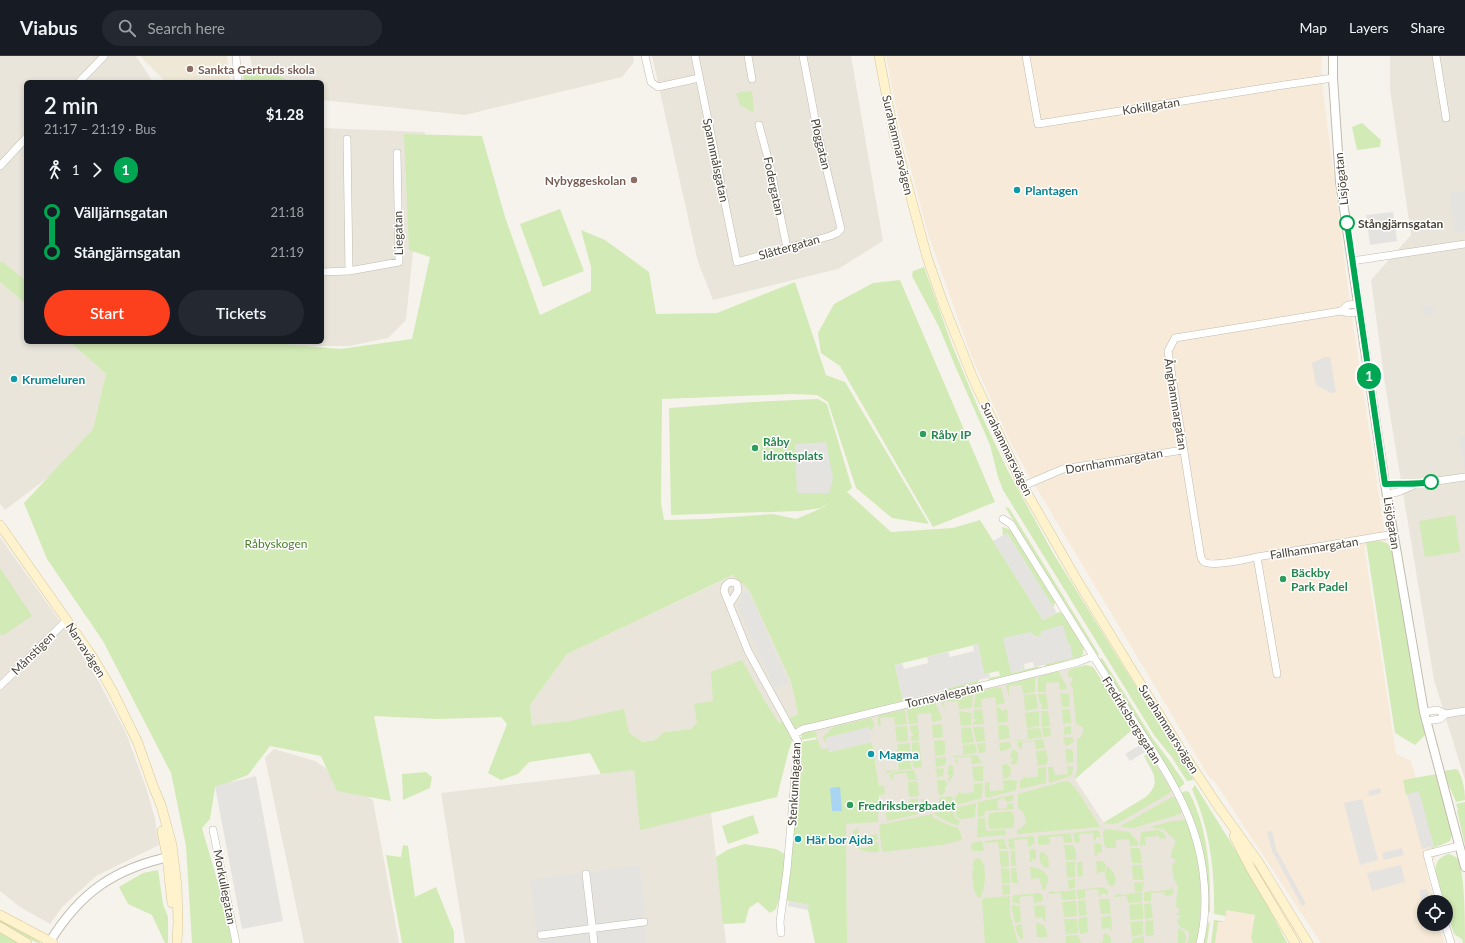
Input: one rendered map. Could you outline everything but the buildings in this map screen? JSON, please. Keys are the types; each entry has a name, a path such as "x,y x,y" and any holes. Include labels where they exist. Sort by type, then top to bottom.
{"main road":[{"name":"Surahammarsvägen","path":"879,56 894,136 927,257 943,303 972,376 1023,486 1077,580 1181,750 1218,806 1259,863 1308,943"},
{"name":"Narvavägen","path":"0,525 92,656 115,696 138,743 153,786 156,807 170,856 176,943"},
{"name":"Surahammarsvägen","path":"1218,806 1251,869 1295,943"},
{"path":"0,915 50,942"},
{"path":"0,927 27,943"}],"street":[{"path":"82,80 104,56"},
{"path":"236,56 238,80"},
{"path":"645,56 651,82 658,87 699,78"},
{"name":"Spannmålsgatan","path":"695,56 738,262"},
{"path":"748,56 752,79"},
{"name":"Ploggatan","path":"803,56 818,134 841,226 840,231"},
{"name":"Kokillgatan","path":"1026,56 1038,124 1299,82 1333,78"},
{"name":"Lisjögatan","path":"1333,56 1333,78 1340,182 1385,484 1424,712 1465,867"},
{"path":"1436,56 1446,118"},
{"name":"Fodergatan","path":"759,125 771,170 787,248"},
{"path":"348,138 349,271"},
{"path":"0,166 24,140"},
{"name":"Liegatan","path":"324,272 349,271 399,262 397,153"},
{"name":"Slåttergatan","path":"738,262 830,236 840,231"},
{"path":"1352,261 1465,244"},
{"name":"Ånghammargatan","path":"1257,557 1214,564 1204,562 1202,560 1168,351 1175,338 1341,311 1350,313 1359,308"},
{"name":"Dornhammargatan","path":"1023,486 1062,469 1183,450"},
{"path":"1385,484 1416,484 1465,477"},
{"path":"1387,494 1398,492 1416,484"},
{"name":"Fredriksbergsgatan","path":"1003,519 1011,524 1171,783 1183,805 1193,830 1200,855 1204,898 1204,917 1200,943"},
{"name":"Fallhammargatan","path":"1277,674 1257,557 1394,534"},
{"name":"Stenkumlagatan","path":"730,603 748,651 795,734 798,742 788,863 780,922 780,933"},
{"name":"Månstigen","path":"0,686 67,620"},
{"name":"Tornsvalegatan","path":"795,734 817,726 1043,671 1078,662 1093,656"},
{"path":"1424,712 1437,710 1446,714"},
{"path":"1426,721 1440,719 1446,714 1465,711"},
{"name":"Morkullegatan","path":"213,830 236,943"},
{"path":"1438,895 1427,854 1459,846"},
{"path":"50,942 64,920 78,903 103,882 134,866 170,856"},
{"path":"586,874 594,943"},
{"path":"542,935 644,922"},
{"path":"1448,931 1451,943"}],"shaded area":[{"path":"0,56 136,56 152,80 24,80 24,279 2,261 0,263"},
{"name":"Sankta Gertruds skola","path":"140,56 227,56 230,80 164,80"},
{"path":"250,56 633,56 634,62 622,77 465,115 324,100 324,80 254,80"},
{"path":"652,56 851,56 883,241 838,269 713,300 698,262"},
{"path":"886,56 1321,56 1322,83 1349,297 1386,542 1364,546 1396,754 1411,761 1438,854 1426,870 1432,895 1417,895 1417,931 1441,931 1444,943 1321,943 1216,783 1209,777 1027,472 1009,439 972,358 928,234 900,127"},
{"path":"1390,56 1465,56 1465,780 1434,680 1385,384 1371,280 1411,235 1390,89"},
{"path":"324,128 425,132 406,320 388,338 349,346 298,346 282,344 324,344"},
{"path":"1465,190 1465,231 1455,232 1449,193"},
{"path":"1393,212 1397,241 1370,245 1366,215"},
{"path":"0,282 24,302 24,344 72,344 106,374 93,429 50,476 5,510 0,504"},
{"path":"1433,305 1434,314 1424,316 1423,306"},
{"path":"1325,357 1330,357 1336,392 1331,393 1316,385 1312,363"},
{"path":"1465,437 1465,470 1459,438"},
{"path":"826,442 833,479 829,493 797,493 795,444"},
{"path":"1007,533 1057,613 1043,620 993,541"},
{"path":"0,537 67,631 99,682 126,733 146,787 155,819 159,845 96,876 62,907 50,924 20,907 0,891"},
{"path":"734,575 749,590 791,682 798,714 779,723 763,698 713,701 697,723 689,729 664,732 655,740 643,742 629,733 570,721 532,725 530,705 567,654"},
{"path":"748,590 789,683 775,689 737,605 740,604 743,593"},
{"path":"1063,625 1073,658 1034,667 1033,662 1024,664 1025,669 1011,673 1003,638 1031,632 1036,637 1042,635 1041,631"},
{"path":"978,644 984,674 989,673 990,677 903,701 895,665 902,663 904,669 928,663 927,657 948,652 950,657 974,651 973,645"},
{"path":"1086,665 1093,667 1133,729 1075,779 1104,823 1146,797 1152,791 1155,786 1154,775 1144,756 1149,753 1177,800 1187,824 1198,862 1201,900 1197,943 847,943 846,824 878,814 881,810 879,786 872,742 819,754 814,729"},
{"path":"869,727 872,742 829,752 825,738"},
{"path":"1140,745 1145,752 1130,761 1125,754"},
{"path":"274,749 315,761 373,800 399,943 304,943 265,758"},
{"path":"634,770 641,829 711,813 726,943 465,943 441,793"},
{"path":"256,776 283,921 242,929 215,786"},
{"path":"1380,788 1381,793 1369,796 1368,791"},
{"path":"1419,791 1434,846 1422,849 1407,794"},
{"path":"1362,799 1378,860 1360,865 1344,803"},
{"path":"1272,831 1276,849 1306,904 1302,906 1272,851 1267,832"},
{"path":"1402,848 1404,855 1384,860 1382,853"},
{"path":"640,865 647,943 538,943 530,880"},
{"path":"1401,865 1405,882 1372,891 1367,873"},
{"path":"1427,889 1428,895 1420,895 1419,890"},
{"path":"789,901 809,905 808,910 788,906"},
{"path":"1226,910 1255,915 1251,938 1253,943 1215,943 1218,922 1224,922"}],"green space":[{"path":"267,69 286,80 244,80 242,71"},
{"path":"752,91 754,113 740,105 736,93"},
{"path":"1362,123 1381,140 1380,147 1357,150 1352,127"},
{"name":"Råbyskogen","path":"404,134 482,136 505,217 540,315 591,291 591,267 581,230 605,240 649,272 656,314 717,313 795,282 826,375 845,382 929,524 892,518 856,488 828,402 817,395 792,394 662,399 661,503 664,520 704,519 773,514 796,519 822,508 832,501 821,508 800,511 671,515 669,408 818,399 827,404 852,488 847,492 891,532 953,528 980,520 1043,620 1059,612 1062,613 1084,647 1083,654 1080,657 1046,667 1044,662 1070,644 1068,645 1066,641 1041,631 1042,635 1036,637 1030,632 1011,673 1039,666 1038,669 989,680 988,678 1000,676 999,671 984,674 978,644 895,665 903,701 797,727 788,753 777,797 640,830 634,770 601,774 590,753 529,762 518,774 501,780 488,773 507,724 501,717 438,719 374,716 391,801 337,791 321,756 270,746 248,775 215,788 210,819 202,828 227,914 232,943 192,943 186,846 171,773 103,641 47,559 24,503 93,429 106,374 72,344 284,344 340,349 412,339 430,257 409,250","holes":["733,575 749,590 791,682 798,714 779,723 742,660 711,672 713,701 694,704 697,723 690,729 664,732 655,740 643,742 629,733 624,709 570,721 532,725 530,705 567,654"]},
{"path":"560,209 584,271 543,287 520,224"},
{"path":"2,261 24,279 24,302 0,282 0,263"},
{"path":"924,267 952,345 979,410 1008,471 1053,553 1194,780 1187,781 1171,756 1154,735 1003,490 990,445 939,327 912,276 913,271"},
{"name":"Råby IP","path":"900,280 995,502 933,527 840,366 821,353 818,333 834,304 873,283"},
{"path":"1005,507 1009,508 1099,654 1098,656"},
{"path":"1455,515 1460,552 1425,557 1419,521"},
{"path":"1002,527 1009,529 1012,532 1055,602 1053,607 1007,533 1003,536"},
{"path":"1378,541 1387,543 1393,549 1425,735 1415,745 1395,733 1366,542"},
{"path":"0,568 32,616 2,636 0,633"},
{"path":"1102,658 1153,739 1184,782 1184,784 1178,789 1099,659"},
{"path":"1086,665 1093,667 1133,729 1075,779 1077,770 1077,738 1080,738 1083,728 1076,723 1073,690 1070,682 1073,681 1072,677 1069,678 1068,673 1070,669"},
{"path":"1058,671 1067,689 1060,690 1059,682 1046,683 1046,692 1038,692 1038,677"},
{"path":"1035,677 1035,692 1023,694 1022,685 1009,686 1009,695 1008,694 1006,686 1008,684"},
{"path":"980,679 977,683 943,692 941,685"},
{"path":"997,687 1001,688 1005,703 996,705 995,697 981,699 982,707 974,708 976,692"},
{"path":"973,693 972,708 959,709 958,701 944,702 945,710 941,702 943,700"},
{"path":"1060,693 1069,694 1070,705 1068,707 1062,707"},
{"path":"1035,694 1038,708 1025,711 1024,695"},
{"path":"1038,694 1046,694 1048,709 1041,709 1042,704 1040,704"},
{"path":"935,702 942,718 941,720 932,722 931,713 917,714 918,723 909,724 907,709"},
{"path":"996,708 1001,708 1001,711 1006,710 1007,708 1007,722 998,723"},
{"path":"982,709 984,724 973,725 973,722 975,722 975,719 973,719 974,710"},
{"path":"1070,709 1071,723 1063,724 1062,710"},
{"path":"905,710 907,724 895,725 894,717 880,718 881,726 878,725 879,715"},
{"path":"959,711 972,713 971,725 961,726"},
{"path":"1039,711 1039,726 1027,728 1025,713"},
{"path":"1041,711 1048,711 1050,726 1042,727"},
{"path":"872,718 874,726 872,730 870,730 869,727 825,738 826,742 824,742 823,737 833,727"},
{"path":"942,724 943,737 933,738 932,725"},
{"path":"918,725 919,740 912,741 911,736 913,736 913,733 911,733 910,726"},
{"path":"998,725 1006,725 1009,727 1009,738 999,740"},
{"path":"907,726 908,741 897,742 895,727"},
{"path":"1071,726 1071,734 1064,735 1064,727"},
{"path":"971,727 974,742 962,744 961,728"},
{"path":"973,727 984,727 985,741 976,742"},
{"path":"1040,728 1042,737 1017,741 1015,740 1028,739 1027,729"},
{"path":"1042,728 1050,728 1051,736 1044,737"},
{"path":"811,731 816,732 817,737 801,740 802,734"},
{"path":"1063,737 1072,737 1074,741 1065,746"},
{"path":"818,739 820,748 828,748 829,752 872,742 879,786 884,786 885,793 879,796 881,810 878,814 878,822 846,824 847,943 815,943 808,905 779,899 776,909 770,913 758,902 749,908 745,923 723,924 716,857 727,850 744,844 776,849 790,857 801,742"},
{"path":"1043,739 1045,748 1036,749 1035,741 1022,743 1022,750 1017,745 1018,742"},
{"path":"942,740 945,742 945,753 943,755 935,756 934,741"},
{"path":"919,742 921,758 912,758 912,743"},
{"path":"1009,742 1012,746 1007,750 1000,751 999,743"},
{"path":"910,743 910,758 898,760 897,744"},
{"path":"985,743 986,752 979,753 977,744"},
{"path":"975,744 977,752 975,753 955,757 951,756 963,755 963,745"},
{"path":"1065,749 1071,749 1073,751 1073,762 1067,763"},
{"path":"1012,750 1017,751 1018,758 1017,763 1012,765 1010,762 1012,762 1013,759 1010,758"},
{"path":"1046,750 1048,760 1046,765 1038,766 1036,751"},
{"path":"1149,753 1171,790 1170,793 1118,823 1103,823 1146,797 1151,792 1155,782 1153,772 1144,756"},
{"path":"977,755 982,763 972,764 971,757 957,758 958,765 955,761 957,757"},
{"path":"945,757 945,765 936,767 935,758"},
{"path":"921,759 922,767 914,768 912,760"},
{"path":"910,760 912,769 888,773 885,772 884,763 885,771 899,770 898,762"},
{"path":"1007,764 1011,768 1010,776 1003,779 1002,765"},
{"path":"949,765 953,766 954,774 949,782 946,779 949,779 950,775 947,775"},
{"path":"983,766 983,781 974,781 972,767"},
{"path":"1067,766 1073,767 1072,775 1049,783 1048,767 1053,767 1055,775 1068,774"},
{"path":"1046,767 1046,783 1020,789 1020,781 1023,779 1024,775 1025,778 1038,777 1038,768"},
{"path":"944,768 943,776 937,777 936,770 934,769"},
{"path":"914,770 917,780 908,780 907,773 893,774 893,781 889,775 894,772"},
{"path":"1458,770 1462,781 1465,800 1456,802 1444,771"},
{"path":"426,772 432,777 430,788 403,800 402,774"},
{"path":"1437,774 1452,834 1450,841 1431,848 1418,792 1406,795 1403,780"},
{"path":"937,780 944,780 948,784 942,795 939,795"},
{"path":"917,781 919,796 909,797 908,782"},
{"path":"1003,781 1017,781 1016,790 987,798 985,797 985,783 989,782 990,791 1004,790"},
{"path":"1065,781 1070,782 1079,793 1100,827 1017,834 1017,829 1020,829 1026,823 1024,813 1018,807 1018,794"},
{"path":"983,783 981,798 957,805 955,804 955,798 960,791 961,794 974,792 974,784"},
{"path":"1195,785 1249,872 1287,943 1253,943 1251,938 1255,915 1226,910 1226,916 1214,914 1214,882 1210,850 1203,819 1192,789"},
{"path":"1186,791 1189,792 1195,806 1207,851 1210,882 1210,912 1207,910 1207,885 1181,793"},
{"path":"1013,795 1012,801 1007,802 1004,798 997,800 998,808 1007,808 1007,804 1013,803 1014,809 985,811 984,816 978,817 978,802"},
{"path":"950,796 953,798 952,806 920,812 921,799 925,799 926,807 939,805 939,798"},
{"path":"1172,797 1175,797 1182,812 1180,814 1133,828 1121,827 1121,826"},
{"path":"910,799 918,799 918,814 887,821 886,812 892,811 896,806 896,810 910,808"},
{"path":"1465,802 1465,845 1456,804"},
{"path":"976,803 975,817 962,819 957,818 955,808"},
{"path":"953,808 955,818 960,821 958,825 938,817 934,813"},
{"path":"1011,811 1014,819 1013,828 989,828 989,813"},
{"path":"932,814 934,818 957,827 961,834 962,840 941,845 882,852 879,825"},
{"path":"753,815 759,833 728,844 722,826"},
{"path":"985,818 986,831 1005,830 1006,835 977,838 978,819"},
{"path":"1186,820 1192,835 1199,865 1201,897 1197,943 1187,943 1189,939 1189,932 1179,926 1177,920 1180,919 1180,915 1177,915 1176,913 1179,913 1179,908 1176,908 1178,887 1173,877 1172,863 1175,863 1175,859 1171,858 1171,852 1175,844 1175,840 1164,830 1150,827 1172,821"},
{"path":"858,828 859,836 877,834 878,839 864,844 853,842 853,831"},
{"path":"1106,829 1129,832 1138,842 1138,846 1130,846 1129,839 1116,840 1116,848 1106,848 1103,832"},
{"path":"1158,830 1164,833 1166,838 1159,839 1159,836 1145,837 1146,845 1140,846 1141,832"},
{"path":"1099,831 1101,837 1096,837 1096,840 1094,841 1093,833 1079,834 1080,842 1075,843 1073,833"},
{"path":"1070,833 1073,842 1064,843 1063,836 1049,837 1050,844 1038,844 1038,836"},
{"path":"1033,836 1035,844 1031,844 1032,846 1028,847 1028,839 1014,840 1015,849 1010,849 1008,844 1010,844 1007,842 1008,839"},
{"path":"1004,839 1007,849 999,849 998,842 984,843 985,841"},
{"path":"878,841 878,852 866,851 854,846 854,844 861,848 866,848"},
{"path":"982,841 984,850 973,851 971,849 971,843"},
{"path":"1094,843 1101,844 1102,852 1097,853 1097,856 1095,856"},
{"path":"403,845 408,846 415,897 436,887 454,932 454,943 402,943 386,855 401,857"},
{"path":"1064,845 1073,845 1076,852 1076,860 1066,860"},
{"path":"1130,848 1139,848 1142,863 1132,863"},
{"path":"1034,849 1036,851 1036,859 1032,859 1032,862 1030,862 1029,850"},
{"path":"999,851 1008,851 1009,866 1001,867"},
{"path":"1011,851 1015,851 1016,866 1011,866"},
{"path":"1043,852 1048,856 1049,866 1046,868 1041,864 1040,860 1040,853"},
{"path":"1449,854 1455,856 1459,861 1464,901 1465,943 1463,943 1462,939 1454,934 1453,931 1453,895 1442,895 1437,881 1436,868 1442,857"},
{"path":"975,858 981,859 985,873 984,889 980,898 978,898 974,890 972,871 974,870 972,866"},
{"path":"1082,861 1083,876 1078,877 1077,863"},
{"path":"1096,861 1101,861 1106,864 1104,874 1104,872 1099,872 1097,875"},
{"path":"1066,862 1075,862 1075,877 1067,878"},
{"path":"1132,865 1142,865 1144,880 1133,880"},
{"path":"1107,866 1115,875 1115,883 1112,887 1109,885 1105,876"},
{"path":"1030,867 1039,869 1048,876 1045,889 1043,890 1039,878 1031,879"},
{"path":"1001,868 1009,869 1010,883 1002,884"},
{"path":"1011,868 1016,868 1018,883 1012,883"},
{"path":"158,870 163,904 168,917 168,943 165,943 152,915 128,904 119,887 143,873"},
{"path":"1075,879 1075,888 1069,889 1068,880"},
{"path":"1144,882 1142,891 1135,892 1134,883"},
{"path":"1002,885 1010,885 1010,894 1003,895"},
{"path":"1103,887 1108,891 1106,896 1106,893 1101,894 1099,897 1098,889 1085,890 1085,898 1078,899 1077,890"},
{"path":"1172,888 1174,892 1172,895 1165,896 1164,892 1151,893 1151,901 1144,901 1144,892 1169,890"},
{"path":"1075,890 1076,899 1062,900 1061,893 1048,894 1048,901 1047,895 1050,891 1056,892"},
{"path":"1142,892 1142,902 1128,903 1127,896 1114,897 1115,895 1119,894 1122,895"},
{"path":"1040,893 1043,896 1043,900 1041,902 1034,903 1033,895 1019,897 1020,904 1012,902 1013,896 1015,895"},
{"path":"1010,896 1010,915 1018,943 985,943 982,900 984,898"},
{"path":"1099,899 1109,899 1111,913 1101,914"},
{"path":"1085,900 1087,915 1079,916 1078,901"},
{"path":"1076,901 1077,916 1064,917 1062,902"},
{"path":"1142,903 1143,919 1130,920 1129,905"},
{"path":"1151,903 1153,918 1145,919 1144,904"},
{"path":"1012,905 1020,906 1021,922 1015,923"},
{"path":"1043,905 1045,907 1046,922 1043,920 1043,917 1035,918 1034,906"},
{"path":"1111,916 1112,929 1110,931 1110,928 1102,929 1101,917"},
{"path":"1087,917 1088,932 1080,934 1078,926 1079,918"},
{"path":"0,919 40,943 35,942 0,922"},
{"path":"1064,919 1077,919 1078,933 1066,934"},
{"path":"1153,920 1154,935 1146,936 1145,921"},
{"path":"1214,920 1224,922 1218,922 1215,943 1211,943"},
{"path":"1143,921 1143,934 1132,937 1130,922"},
{"path":"1210,921 1207,943 1204,943 1207,925"},
{"path":"1036,923 1045,927 1047,937 1037,937"},
{"path":"1022,924 1023,939 1019,939 1020,937 1015,926"},
{"path":"1179,928 1185,934 1185,943 1178,943"},
{"path":"0,931 23,943 0,943"},
{"path":"1106,933 1111,938 1111,943 1098,943 1103,942 1103,934"},
{"path":"1078,935 1081,943 1066,943 1066,936"},
{"path":"1144,936 1144,943 1132,943 1132,939"}],"water":[{"path":"840,787 842,811 832,811 830,788"}],"bus line":[{"name":"1","path":"1347,223 1385,484 1416,484 1431,482"}],"place":[{"name":"Sankta Gertruds skola","path":"190,69"},
{"name":"Nybyggeskolan","path":"634,180"},
{"name":"Plantagen","path":"1017,190"},
{"name":"Stångjärnsgatan","path":"1347,223"},
{"name":"Krumeluren","path":"14,379"},
{"name":"Råby IP","path":"923,434"},
{"name":"Råby idrottsplats","path":"755,448"},
{"name":"Bäckby Park Padel","path":"1283,579"},
{"name":"Magma","path":"871,754"},
{"name":"Fredriksbergbadet","path":"850,805"},
{"name":"Här bor Ajda","path":"798,839"}]}
